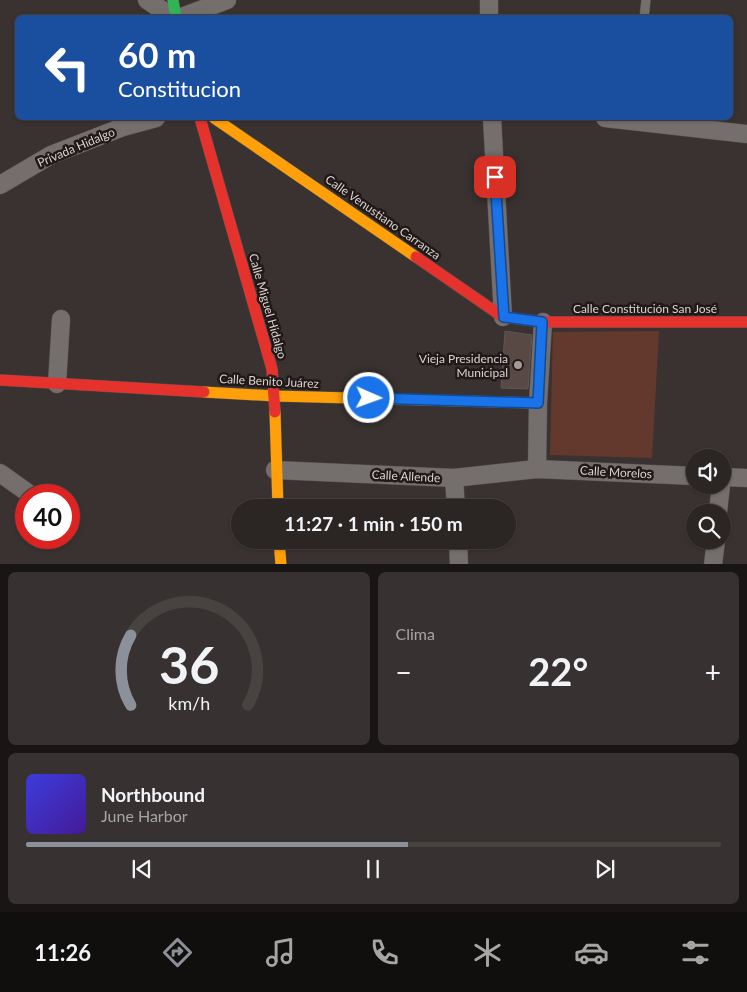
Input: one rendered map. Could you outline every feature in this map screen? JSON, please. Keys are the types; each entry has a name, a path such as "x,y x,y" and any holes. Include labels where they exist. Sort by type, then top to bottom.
{"street":[{"path":"147,0 171,15"},
{"path":"173,0 176,15"},
{"path":"184,15 227,0"},
{"path":"488,0 489,15"},
{"name":"Privada Hidalgo","path":"0,185 51,156 123,127 149,120"},
{"name":"Calle Miguel Hidalgo","path":"201,120 272,369 275,396 275,470 277,499"},
{"name":"Calle Venustiano Carranza","path":"217,120 504,317 542,322"},
{"path":"492,120 504,317"},
{"path":"644,120 747,134"},
{"path":"57,384 61,319"},
{"path":"537,468 542,322"},
{"name":"Calle Constitución San José","path":"542,322 747,322"},
{"name":"Calle Benito Juárez","path":"0,380 275,396 538,403"},
{"name":"Calle Allende","path":"275,470 454,478 537,468"},
{"name":"Calle Morelos","path":"537,468 686,476"},
{"path":"0,474 15,484"},
{"path":"454,478 455,499"},
{"path":"731,478 747,478"},
{"path":"280,549 281,564"},
{"path":"458,549 459,564"},
{"path":"713,564 715,549"}],"lane":[{"path":"644,15 646,0"}],"shaded area":[{"path":"659,331 652,458 550,455 553,332"}],"building":[{"name":"Vieja Presidencia Municipal","path":"505,331 532,335 528,389 501,388"}],"traffic: fast":[{"path":"173,0 176,15"}],"traffic: slow":[{"path":"217,120 416,257"},
{"path":"204,392 275,396 538,403"},
{"path":"275,412 278,499"},
{"path":"280,549 281,564"}],"traffic: jam":[{"path":"201,120 272,369 275,412"},
{"path":"416,257 503,317 543,322 747,322"},
{"path":"0,380 204,392"}],"place":[{"name":"Vieja Presidencia Municipal","path":"518,365"}],"route":[{"path":"369,398 538,403 542,322 504,317 495,177"}]}
